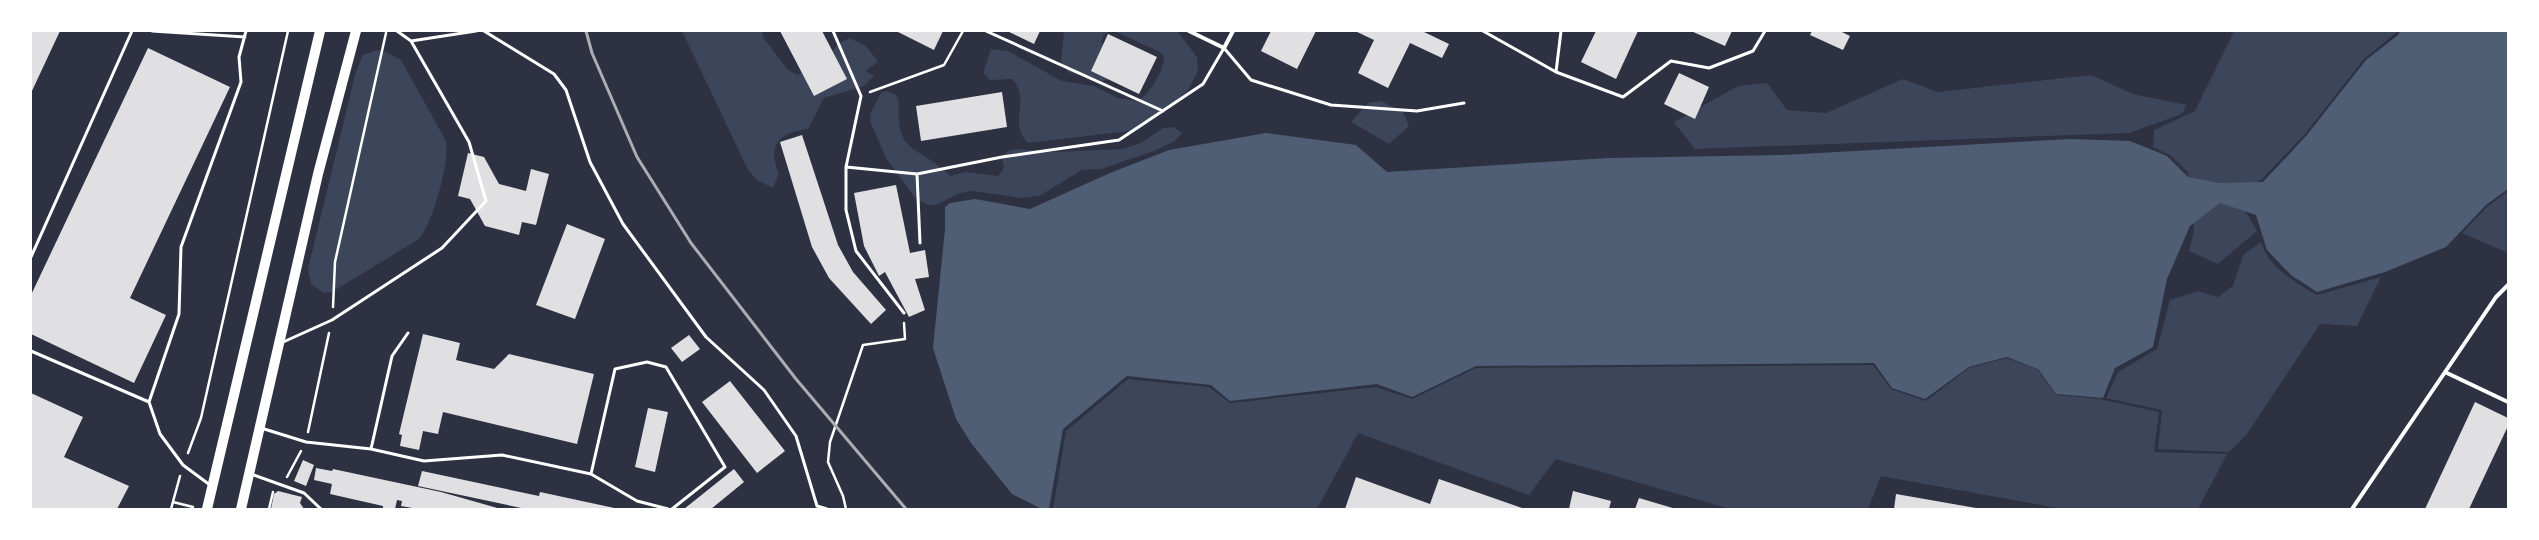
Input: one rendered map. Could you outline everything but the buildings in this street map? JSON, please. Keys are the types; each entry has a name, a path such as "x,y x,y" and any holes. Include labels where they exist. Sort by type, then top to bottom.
{"main road":[{"path":"207,509 320,31"},
{"path":"240,509 250,473 259,427 280,344 318,174 356,31"}],"street":[{"path":"1189,31 1224,48 1233,31"},
{"path":"2352,509 2447,373 2496,297 2508,285"},
{"path":"2447,373 2508,402"}],"lane":[{"path":"31,257 132,31"},
{"path":"152,31 245,37"},
{"path":"212,487 183,465 160,434 149,402 179,314 181,247 240,82 239,57 246,31"},
{"path":"280,344 332,320 442,248 486,201 469,142 411,41 397,31"},
{"path":"411,41 476,31"},
{"path":"484,31 554,74 566,90 590,162 623,224 706,337 764,390 796,436 817,507 827,509"},
{"path":"833,31 861,96 846,167 846,210 856,251 904,312"},
{"path":"986,31 1163,111"},
{"path":"1483,31 1556,72 1623,97 1670,61 1709,68 1753,51 1765,31"},
{"path":"1556,72 1562,31"},
{"path":"846,167 917,174 1002,157 1119,140 1203,84 1224,48 1251,80 1331,105 1417,111 1464,103"},
{"path":"917,174 920,242"},
{"path":"371,449 392,356 408,333"},
{"path":"31,351 149,402"},
{"path":"591,474 615,369 647,362 666,367 725,467 672,509"},
{"path":"259,427 306,442 371,449 424,461 502,455 591,474 637,501 668,509"},
{"path":"250,473 304,492 321,509"}],"path":[{"path":"171,509 183,465 201,418 288,31"},
{"path":"269,509 272,501 272,493 283,484 306,442 332,320 335,262 387,31"},
{"path":"861,96 944,65 963,31"},
{"path":"846,509 843,496 828,462 830,442 863,345 905,339 904,312"},
{"path":"172,502 194,507"}],"shaded area":[{"path":"682,31 762,31 763,37 788,70 798,75 826,59 839,43 850,38 867,47 878,62 865,71 874,76 864,86 824,98 808,129 783,137 778,142 774,155 779,174 773,188 757,180 748,170"},
{"path":"1064,31 1110,31 1104,35 1101,42 1125,66 1123,75 1102,81 1068,72 1061,61"},
{"path":"1114,31 1178,32 1197,57 1198,71 1188,90 1169,107 1138,130 1028,143 1022,135 1019,127 1020,94 1018,87 1012,79 990,80 983,73 991,49 1008,51 1062,81 1094,86 1118,98 1138,101 1147,93 1155,82 1161,69 1164,57 1160,52"},
{"path":"2234,31 2398,31 2364,59 2305,134 2262,179 2235,193 2257,231 2218,264 2189,251 2194,231 2188,172 2170,155 2153,147 2154,130 2195,111"},
{"path":"2400,31 2508,31 2508,189 2486,205 2446,247 2385,272 2317,292 2291,275 2267,250 2256,215 2220,203 2190,226 2167,279 2153,347 2115,368 2103,398 2056,394 2038,369 2007,357 1969,367 1925,399 1892,388 1874,363 1476,366 1412,397 1377,384 1230,401 1211,385 1127,376 1063,429 1049,509 1042,509 1012,494 971,443 956,419 933,348 945,229 945,207 950,203 975,199 1030,209 1110,173 1169,150 1266,133 1356,145 1387,172 1608,158 1783,155 2070,139 2130,141 2167,156 2188,177 2219,183 2263,182 2306,136 2366,60 2398,35"},
{"path":"377,50 386,52 401,60 446,141 447,150 443,177 430,220 419,239 332,292 324,293 311,284 308,269 356,71 363,55"},
{"path":"2091,75 2133,94 2187,105 2182,114 2129,133 1695,149 1674,122 1738,86 1767,83 1787,110 1826,113 1903,79 1938,92"},
{"path":"886,91 895,94 899,101 899,119 901,131 905,140 911,147 951,176 965,172 998,176 1004,168 1002,157 1008,151 1017,149 1053,152 1122,149 1141,143 1163,128 1174,127 1182,133 1175,141 1154,151 1101,169 1082,170 1039,196 1021,198 973,191 960,193 936,205 928,205 915,198 886,158 870,121 871,112 881,93"},
{"path":"1381,101 1403,112 1409,126 1389,144 1351,122 1368,103"},
{"path":"2508,191 2508,253 2462,233 2487,207"},
{"path":"2261,242 2265,251 2276,267 2292,280 2317,295 2381,277 2357,326 2320,324 2247,434 2229,452 2158,449 2162,410 2106,398 2118,372 2157,349 2170,300 2198,291 2218,297 2233,286 2243,255"},
{"path":"2007,358 2037,369 2056,395 2100,399 2159,412 2154,452 2227,454 2198,509 2063,509 1881,476 1868,509 1730,509 1556,459 1529,495 1358,433 1317,509 1053,509 1066,431 1128,379 1209,387 1230,403 1376,387 1412,399 1476,368 1873,365 1891,389 1926,401 1969,368"}],"railway":[{"path":"586,31 592,53 637,157 691,243 796,379 906,509"}]}
